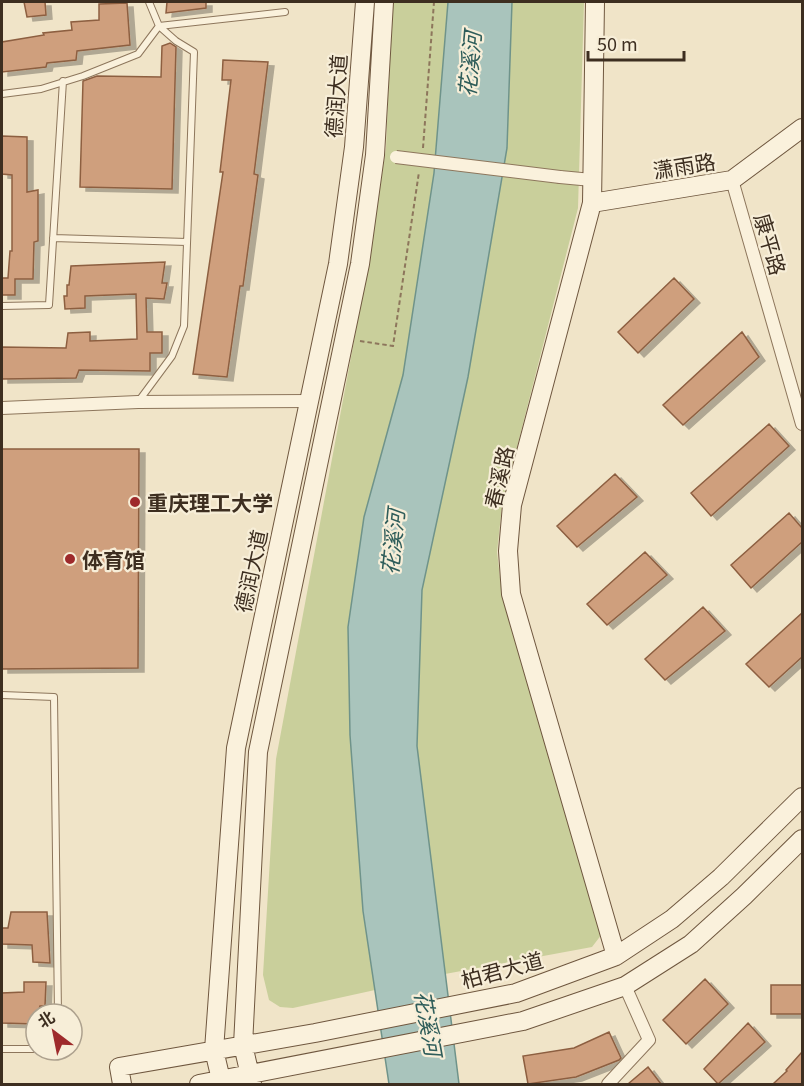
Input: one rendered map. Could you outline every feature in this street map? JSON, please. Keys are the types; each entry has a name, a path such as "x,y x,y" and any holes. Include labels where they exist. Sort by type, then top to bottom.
{"main road":[{"name":"德润大道","path":"222,1082 214,1050 236,748 338,264 353,159 365,2"},
{"name":"德润大道","path":"251,1080 243,1046 258,752 360,264 375,155 384,2"},
{"name":"春溪路","path":"596,2 592,203 512,505 508,551 511,594 616,956"},
{"name":"潇雨路","path":"592,203 732,180 802,128"},
{"name":"柏君大道","path":"120,1076 214,1050 315,1033 516,993 616,956 672,919 721,878 802,797"},
{"path":"199,1084 251,1080 322,1061 523,1021 625,986 691,944 744,896 802,838"}],"street":[{"path":"375,155 592,180"},
{"name":"康平路","path":"732,180 802,424"},
{"path":"2,408 138,402 309,401"},
{"path":"608,1084 649,1040 625,986"}],"lane":[{"path":"138,402 172,356 184,326 194,52 176,41 159,26 149,2"},
{"path":"2,94 41,89 83,76 138,54 159,26 285,12"},
{"path":"2,306 49,305 63,81"},
{"path":"53,238 187,242"},
{"path":"2,695 54,697 58,1002"},
{"path":"2,1049 24,1049"}],"path":[{"path":"421,158 434,2"},
{"path":"354,341 393,346 420,169"}],"green space":[{"path":"392,2 448,2 434,173 403,375 364,517 348,627 350,735 363,911 375,990 293,1008 280,1007 269,1000 263,975 276,759 368,266 386,148"},
{"path":"512,2 584,2 578,208 502,506 497,552 502,595 602,934 592,947 445,974 417,746 422,590 468,377 507,148"}],"water":[{"name":"花溪河","path":"448,2 512,2 507,148 468,377 422,590 417,746 459,1084 389,1084 363,911 350,735 348,627 364,517 403,375 434,173"}],"building":[{"path":"24,2 45,2 46,15 27,17"},
{"path":"167,2 206,2 206,8 166,13"},
{"path":"127,3 130,45 77,51 76,60 47,63 46,67 2,72 2,42 44,35 43,33 72,30 71,22 99,20 99,4"},
{"path":"170,43 176,47 172,189 80,187 83,81 97,76 161,77 162,46"},
{"path":"223,60 268,62 254,174 258,175 243,286 240,286 227,377 193,374 223,172 220,172 231,80 222,80"},
{"path":"2,136 27,137 27,192 38,190 38,241 34,242 33,279 15,279 15,295 2,295 2,278 8,278 10,251 12,251 12,175 2,174"},
{"path":"165,262 162,283 167,283 164,299 146,298 147,332 162,332 162,353 150,353 150,371 79,370 76,378 2,379 2,347 66,348 68,333 90,332 90,341 137,339 136,294 85,296 85,308 65,309 64,296 67,296 71,266"},
{"path":"674,278 694,299 638,353 618,332"},
{"path":"742,332 759,357 683,425 663,405"},
{"path":"769,424 789,446 711,516 691,493"},
{"name":"体育馆","path":"2,449 139,449 138,668 2,669"},
{"path":"615,474 637,497 577,547 557,526"},
{"path":"789,513 802,528 802,542 751,588 731,565"},
{"path":"645,552 667,575 607,625 587,604"},
{"path":"703,607 725,631 665,680 645,659"},
{"path":"802,613 802,657 769,687 746,664"},
{"path":"11,912 47,912 50,963 33,962 32,945 2,944 2,928 8,928"},
{"path":"705,979 728,1004 686,1044 663,1020"},
{"path":"24,982 46,982 45,1002 24,1002 24,1024 2,1023 2,993 24,992"},
{"path":"771,985 802,985 802,1014 771,1014"},
{"path":"748,1023 765,1042 718,1084 704,1069"},
{"path":"609,1032 621,1058 619,1060 576,1077 528,1084 523,1056 574,1048"},
{"path":"802,1052 802,1084 773,1084 787,1071"},
{"path":"648,1067 661,1084 628,1084"}],"place":[{"name":"重庆理工大学","path":"135,502"},
{"name":"体育馆","path":"70,559"}]}
